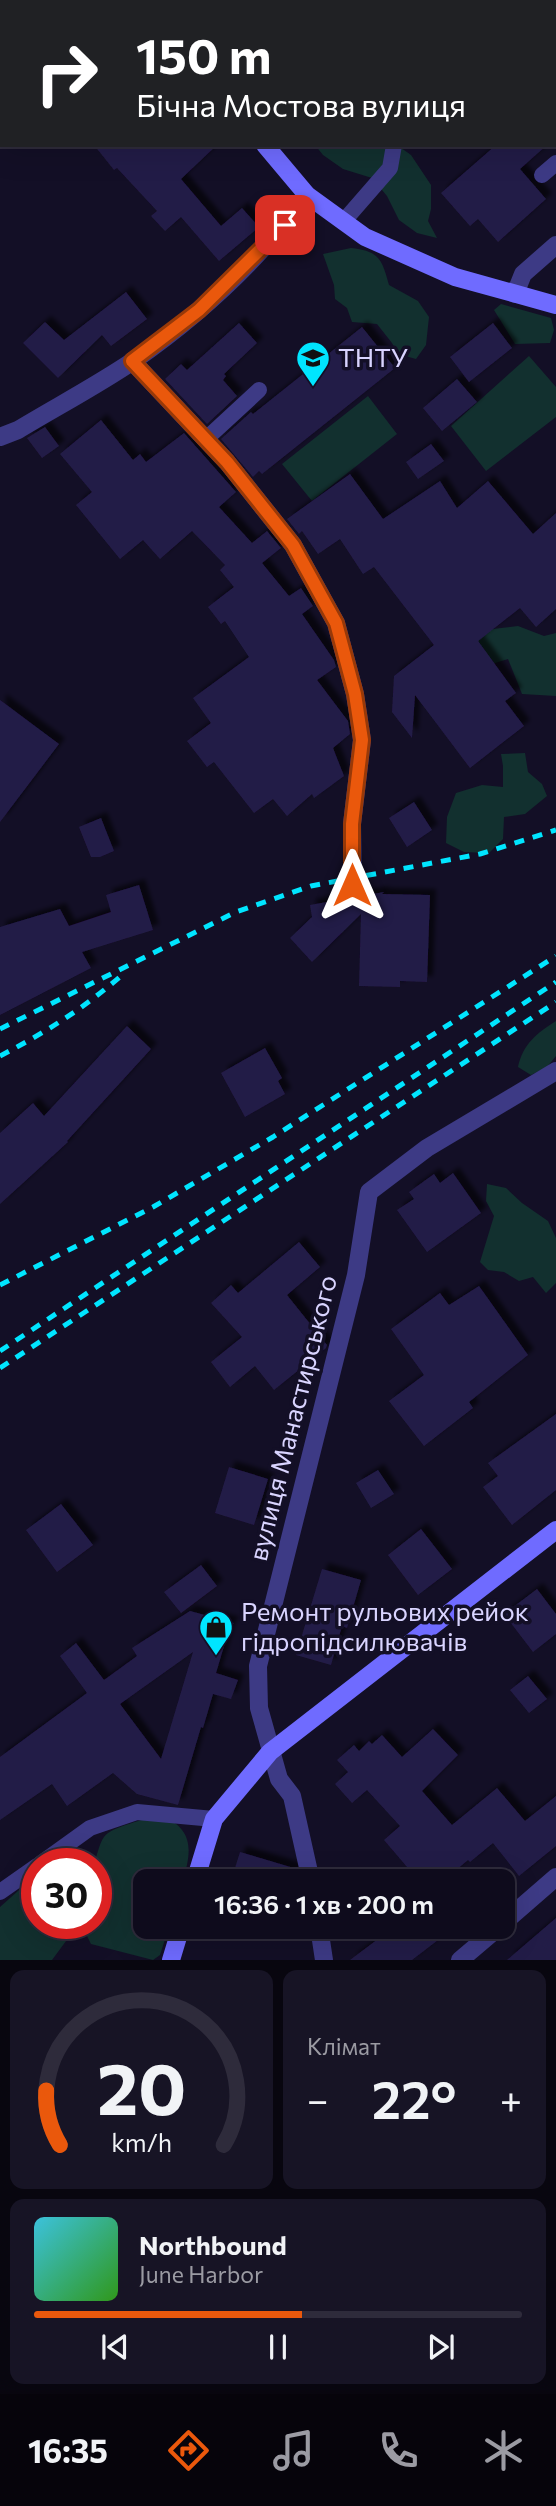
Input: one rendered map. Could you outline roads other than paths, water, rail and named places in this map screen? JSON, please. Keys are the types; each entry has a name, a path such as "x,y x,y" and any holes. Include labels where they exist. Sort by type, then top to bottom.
{"main road":[{"path":"267,147 307,195 365,237 455,277 556,305"},
{"path":"199,1869 215,1819 270,1752 556,1530"},
{"path":"171,1960 177,1939"}],"street":[{"path":"0,437 18,430 132,361 199,310 285,225 307,195"},
{"path":"515,294 523,274 556,245"},
{"path":"132,361 227,462 293,545 336,623 355,694 362,740 352,824 352,885"},
{"name":"вулиця Манастирського","path":"308,1869 292,1796 279,1779 259,1708 258,1666 356,1275 369,1192 427,1148 556,1070"},
{"path":"515,1912 556,1877"},
{"path":"321,1939 324,1960"},
{"path":"460,1960 484,1939"}],"lane":[{"path":"343,222 390,168 394,147"},
{"path":"541,176 556,163"},
{"path":"206,439 259,390"},
{"path":"62,1848 90,1828 137,1812 215,1819"},
{"path":"0,1892 21,1877"}],"railway":[{"path":"0,1029 236,912 311,886 480,854 556,830"},
{"path":"0,1285 153,1207 273,1137 556,956"},
{"path":"0,1056 64,1019 122,975"},
{"path":"0,1351 556,982"},
{"path":"0,1368 556,1002"}],"place":[{"name":"ТНТУ","path":"313,388"},
{"name":"Ремонт рульових рейок гідропідсилювачів","path":"216,1657"}]}
